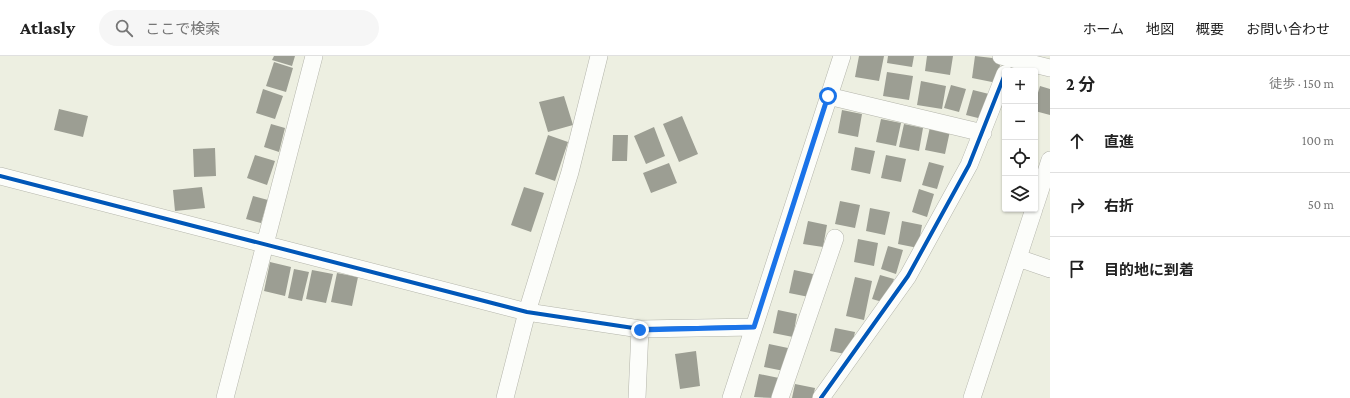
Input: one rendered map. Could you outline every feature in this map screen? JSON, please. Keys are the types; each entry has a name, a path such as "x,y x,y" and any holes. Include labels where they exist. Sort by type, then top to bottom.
{"street":[{"path":"225,398 314,56"},
{"path":"505,398 527,312 570,172 599,56"},
{"path":"731,398 842,56"},
{"path":"1006,62 1050,68"},
{"path":"822,398 908,276 969,165 1002,82"},
{"path":"828,96 983,133"},
{"path":"1038,197 1050,160"},
{"path":"0,176 266,243 527,312 640,330 754,327"},
{"path":"972,398 1033,212"},
{"path":"780,398 835,238"},
{"path":"1018,258 1050,268"},
{"path":"637,398 640,330"}],"building":[{"path":"274,56 295,56 292,66 272,60"},
{"path":"859,56 884,56 879,81 855,77"},
{"path":"888,56 914,56 912,67 887,63"},
{"path":"927,56 953,56 950,75 925,71"},
{"path":"975,56 1001,59 997,83 972,78"},
{"path":"274,62 293,68 286,92 266,86"},
{"path":"887,72 913,76 909,100 883,96"},
{"path":"921,81 946,86 942,109 917,105"},
{"path":"951,85 966,89 959,112 944,108"},
{"path":"1040,86 1050,89 1050,115 1038,112 1038,93"},
{"path":"263,89 283,96 275,119 256,113"},
{"path":"973,90 993,95 986,120 966,115"},
{"path":"564,96 573,125 548,132 539,102"},
{"path":"59,109 88,116 83,137 54,130"},
{"path":"842,110 862,114 858,137 838,133"},
{"path":"682,116 698,154 679,162 663,124"},
{"path":"881,119 901,123 896,146 876,142"},
{"path":"271,124 285,128 279,152 264,147"},
{"path":"904,124 923,128 919,151 899,147"},
{"path":"654,127 665,156 646,164 634,136"},
{"path":"930,127 950,131 945,154 925,150"},
{"path":"548,135 568,142 555,181 535,174"},
{"path":"613,135 628,135 627,161 612,161"},
{"path":"855,147 875,151 870,174 851,170"},
{"path":"215,148 216,176 194,177 193,149"},
{"path":"255,155 275,161 267,185 247,178"},
{"path":"886,155 906,159 901,182 881,178"},
{"path":"929,162 944,166 937,189 922,185"},
{"path":"669,163 677,183 651,193 643,173"},
{"path":"202,187 205,208 175,211 173,190"},
{"path":"524,187 544,193 531,232 511,225"},
{"path":"919,189 934,194 927,217 912,212"},
{"path":"253,196 268,200 261,223 246,219"},
{"path":"840,201 860,205 855,228 835,224"},
{"path":"870,208 890,212 885,235 866,231"},
{"path":"808,221 827,225 823,247 803,244"},
{"path":"902,221 922,225 918,248 898,244"},
{"path":"858,239 878,243 874,266 854,262"},
{"path":"888,246 903,250 896,274 881,269"},
{"path":"270,262 291,267 285,296 264,291"},
{"path":"294,269 309,272 302,301 288,298"},
{"path":"312,270 333,274 326,303 306,299"},
{"path":"794,270 813,274 809,297 789,293"},
{"path":"337,273 358,277 352,306 331,302"},
{"path":"880,275 894,279 886,303 872,299"},
{"path":"855,277 872,281 864,320 846,316"},
{"path":"778,310 797,314 793,337 773,333"},
{"path":"835,328 855,332 850,355 830,351"},
{"path":"769,344 788,348 784,371 764,367"},
{"path":"696,351 700,386 680,389 675,354"},
{"path":"759,374 779,378 775,398 754,397"},
{"path":"795,384 815,388 813,398 792,398"}],"cycle path":[{"path":"821,398 908,276 969,165 1002,82"},
{"path":"0,176 527,312 640,329 754,327"}],"route":[{"path":"640,330 754,327 828,96"}]}
